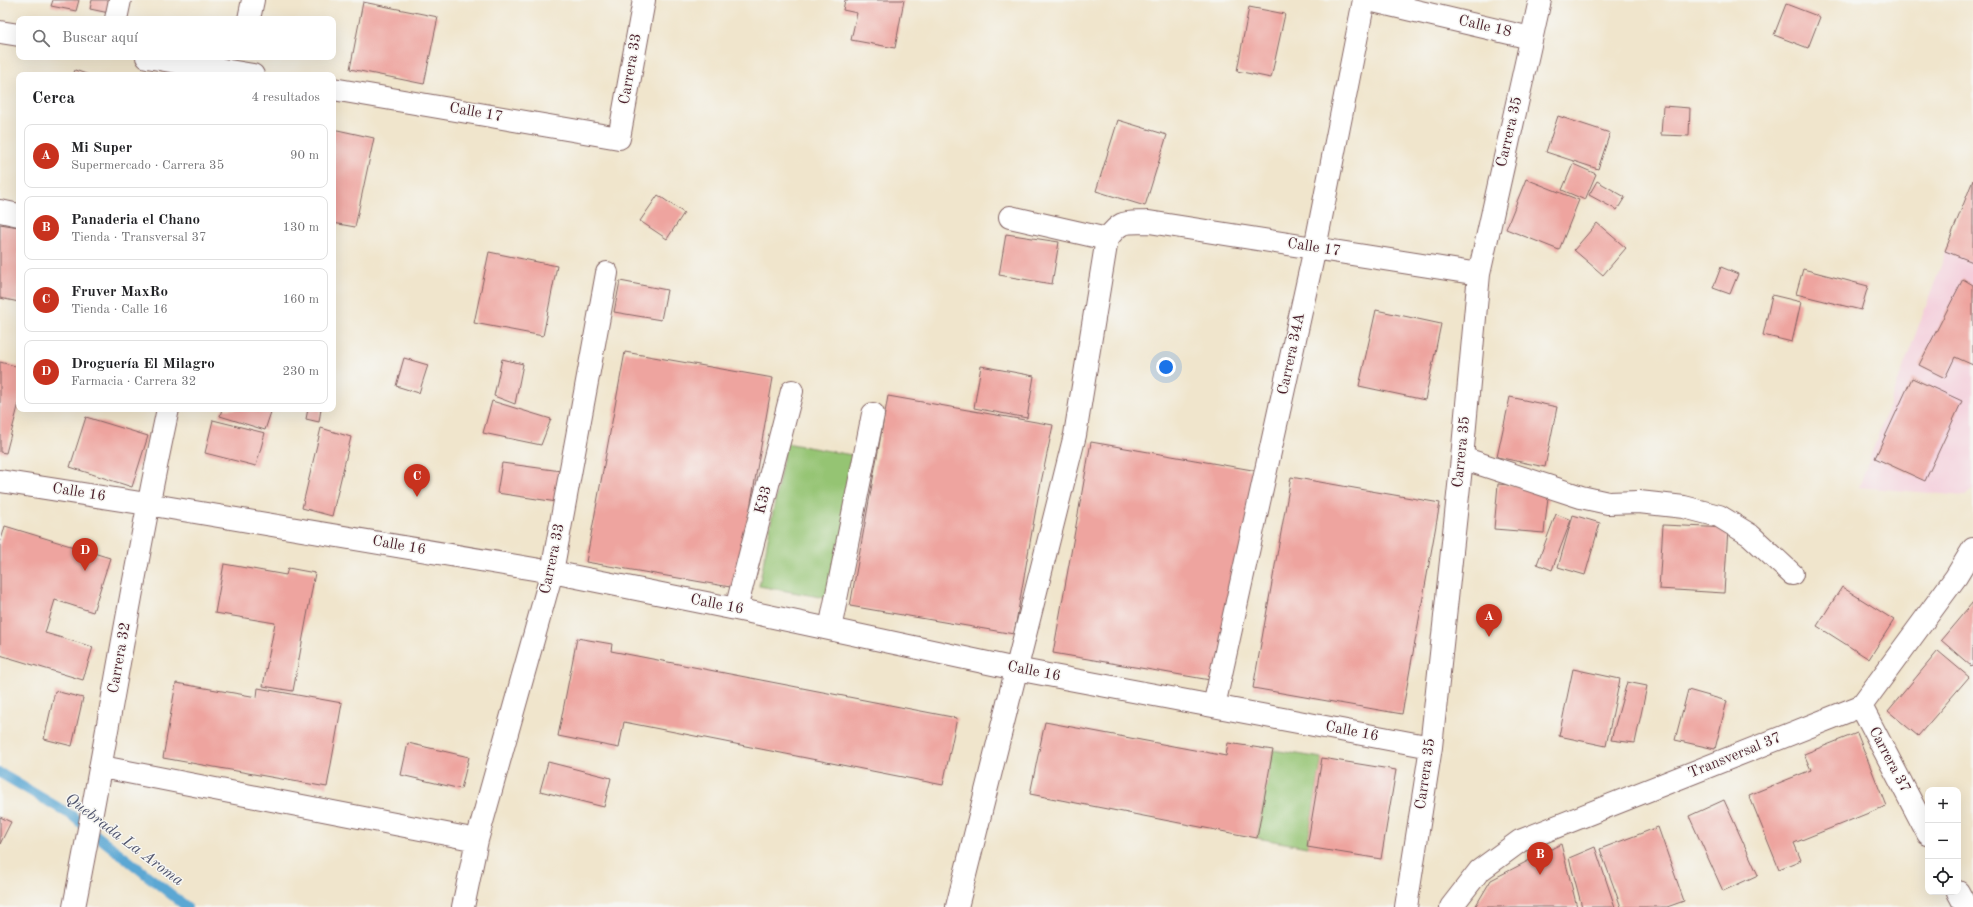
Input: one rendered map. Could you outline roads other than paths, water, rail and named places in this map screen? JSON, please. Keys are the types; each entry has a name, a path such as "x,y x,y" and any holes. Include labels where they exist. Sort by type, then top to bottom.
{"street":[{"path":"117,16 120,0"},
{"path":"250,16 253,0"},
{"name":"Carrera 33","path":"619,138 644,0"},
{"name":"Carrera 34A","path":"1214,706 1315,248 1364,0"},
{"name":"Calle 18","path":"1369,0 1532,38"},
{"name":"Carrera 35","path":"1406,907 1431,747 1462,458 1479,274 1540,0"},
{"path":"0,32 16,35"},
{"path":"169,60 243,70"},
{"name":"Calle 17","path":"336,90 619,138"},
{"path":"0,211 16,214"},
{"path":"957,907 1075,435 1107,239 1010,218"},
{"name":"Calle 17","path":"1107,239 1117,226 1126,223 1150,222 1479,274"},
{"name":"Carrera 33","path":"463,907 477,840 552,572 608,273"},
{"name":"K33","path":"736,609 792,391"},
{"name":"Carrera 32","path":"74,907 102,766 147,504 167,412"},
{"path":"830,629 873,414"},
{"path":"1462,458 1581,497 1608,503 1639,502 1684,507 1719,516 1750,535 1792,574"},
{"name":"Calle 16","path":"0,482 147,504 552,572 736,609 1016,669 1431,747"},
{"path":"1861,706 1956,577 1973,549"},
{"name":"Carrera 37","path":"1861,706 1925,828"},
{"name":"Transversal 37","path":"1451,907 1479,871 1520,841 1861,706"},
{"path":"102,766 477,840"},
{"path":"1960,895 1966,907"}],"waterway":[{"name":"Quebrada La Aroma","path":"0,773 71,815 187,907"}],"place":[{"name":"Fruver MaxRo","path":"417,497"},
{"name":"Droguería El Milagro","path":"85,571"},
{"name":"Mi Super","path":"1489,637"},
{"name":"Panaderia el Chano","path":"1540,875"}]}
